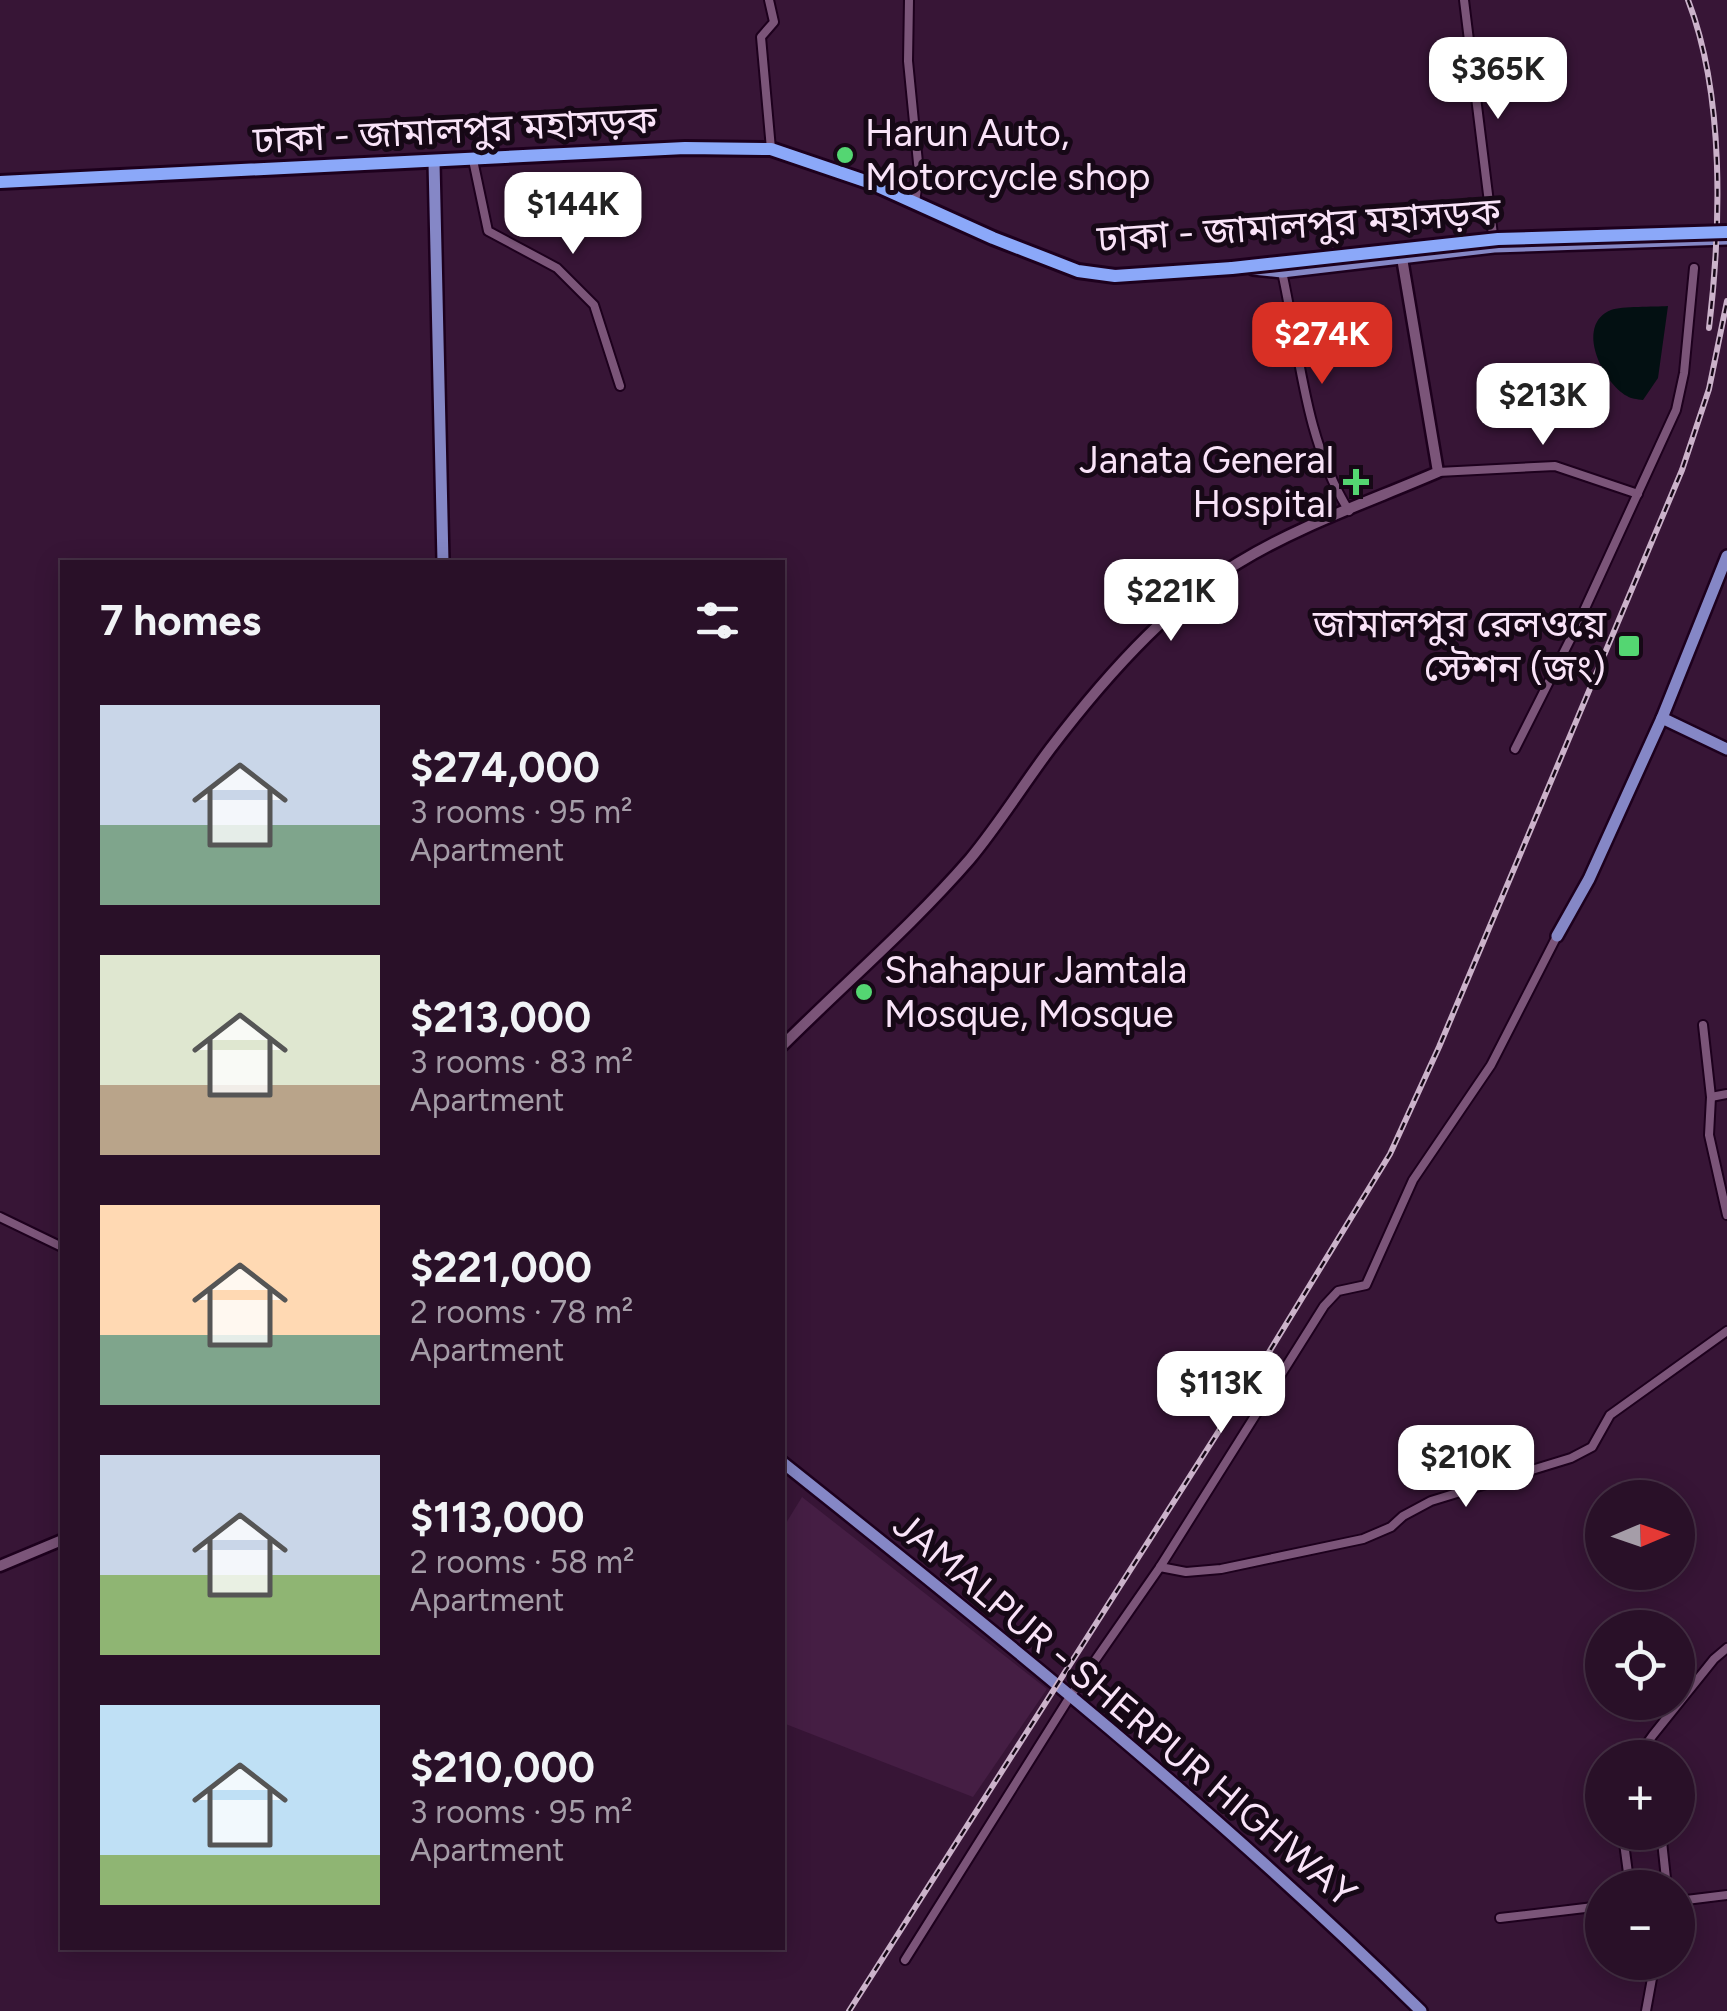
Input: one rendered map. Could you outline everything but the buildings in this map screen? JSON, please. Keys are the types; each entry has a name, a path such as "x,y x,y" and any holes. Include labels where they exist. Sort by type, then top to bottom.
{"highway":[{"name":"ঢাকা - জামালপুর মহাসড়ক","path":"0,182 685,148 771,149 871,183 1078,271 1115,276 1232,268 1498,239 1727,235"}],"main road":[{"path":"434,162 443,560"},
{"path":"1232,268 1282,272 1494,247 1727,235"},
{"path":"785,1043 866,962 906,930 973,855 1098,689 1182,604 1236,564 1297,532 1438,472 1402,258"},
{"path":"1557,936 1589,879 1662,718 1724,574 1727,556"},
{"path":"1662,718 1727,749"},
{"name":"JAMALPUR - SHERPUR HIGHWAY","path":"785,1464 1071,1695 1332,1924 1421,2011"},
{"path":"0,1566 60,1541"}],"street":[{"path":"769,0 774,22 761,37 771,149"},
{"path":"910,0 908,61 919,173 916,203"},
{"path":"1464,0 1494,247"},
{"path":"473,160 488,231 556,268 594,304 620,386"},
{"path":"1514,749 1676,410 1694,268"},
{"path":"1282,272 1306,405 1334,487 1349,510"},
{"path":"1438,472 1556,466 1638,494"},
{"path":"905,1960 1071,1695 1160,1567 1324,1306 1338,1291 1366,1286 1413,1180 1491,1064 1557,936"},
{"path":"1703,1025 1711,1097 1709,1135 1727,1214"},
{"path":"1711,1097 1727,1094"},
{"path":"0,1217 60,1246"},
{"path":"1160,1567 1186,1572 1221,1569 1362,1539 1391,1527 1431,1501 1572,1458 1592,1447 1610,1414 1727,1331"},
{"path":"1650,1740 1727,1648"},
{"path":"1695,1898 1727,1895"},
{"path":"1500,1918 1585,1908"},
{"path":"1646,2011 1652,1980"}],"shaded area":[{"path":"1668,306 1658,378 1643,400 1630,398 1602,367 1593,340 1595,328 1600,317 1611,310"},
{"path":"802,1497 1047,1689 973,1797 785,1724 785,1525"}],"railway":[{"path":"1688,0 1709,78 1717,162 1716,248 1709,328"},
{"path":"849,2011 1266,1357 1390,1154 1439,1047 1682,470 1709,389 1727,301"}],"place":[{"name":"Harun Auto, Motorcycle shop","path":"845,155"},
{"name":"Janata General Hospital","path":"1356,482"},
{"name":"জামালপুর রেলওয়ে স্টেশন (জং)","path":"1629,646"},
{"name":"Shahapur Jamtala Mosque, Mosque","path":"864,992"}]}
